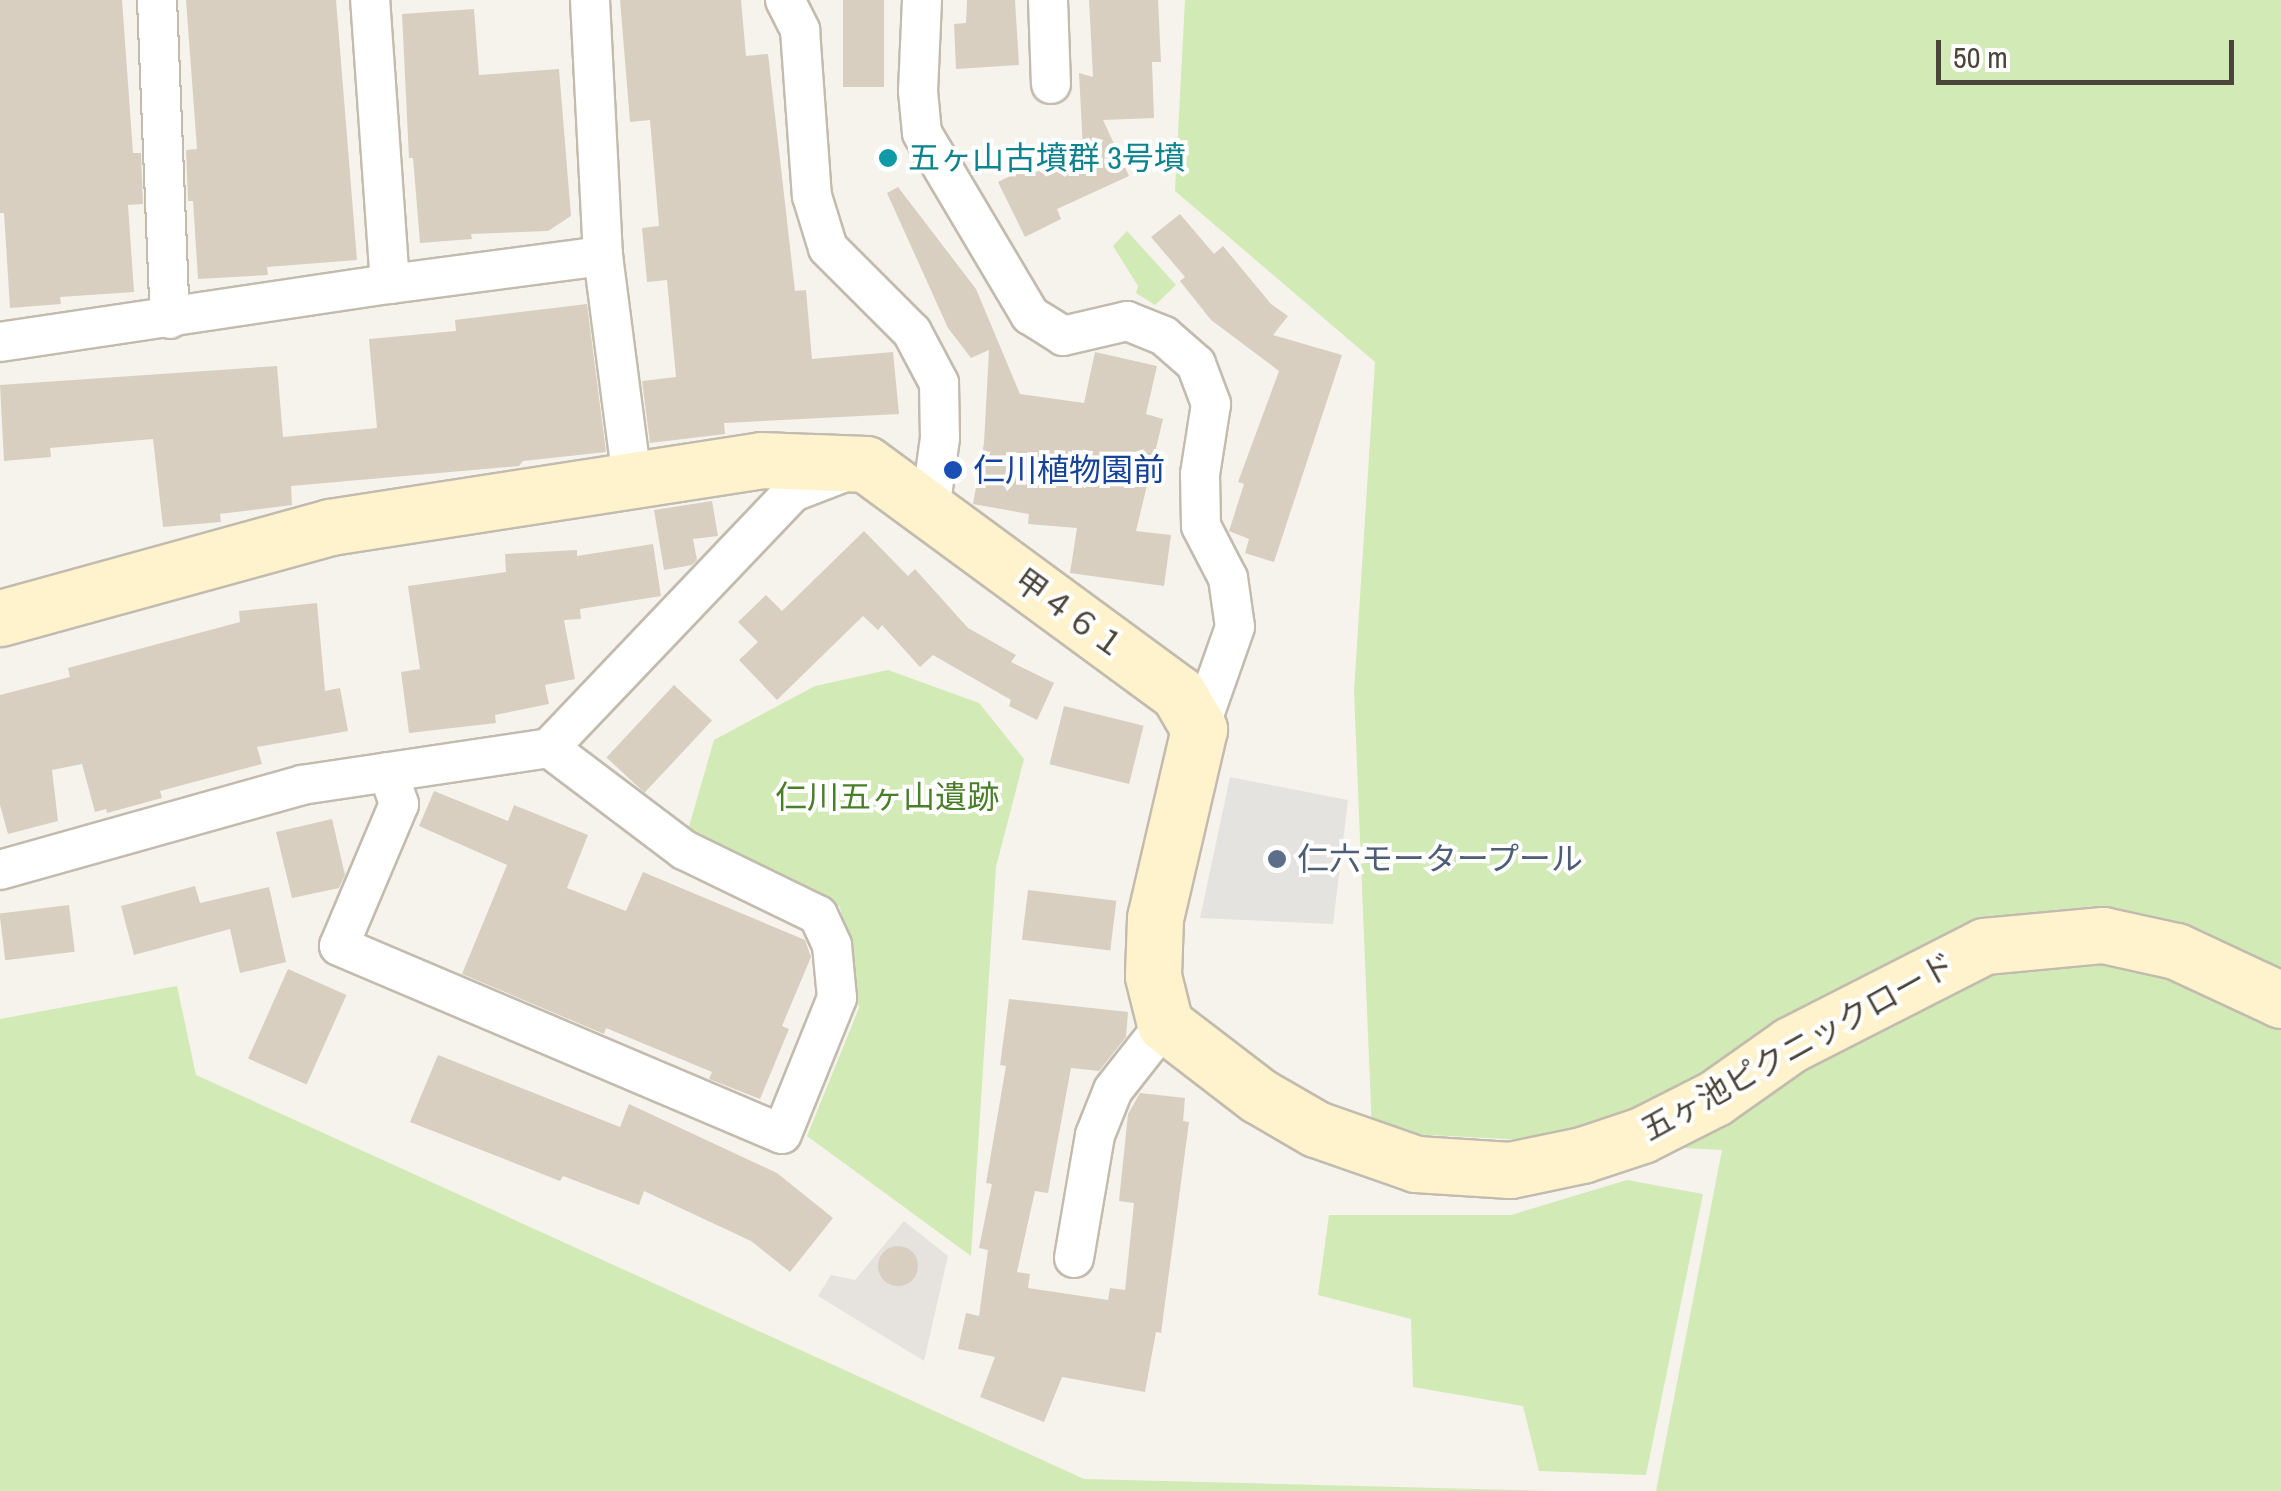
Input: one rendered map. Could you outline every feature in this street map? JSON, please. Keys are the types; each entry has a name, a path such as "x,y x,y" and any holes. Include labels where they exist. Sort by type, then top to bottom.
{"street":[{"path":"157,0 170,319"},
{"path":"370,0 390,284"},
{"path":"590,0 603,256 632,480"},
{"path":"786,0 800,30 812,196 828,248 912,332 938,383 940,438 930,510"},
{"path":"922,0 918,91 922,132 1030,315 1063,336 1127,320 1164,336 1196,364 1212,404 1200,474 1202,526 1228,578 1235,628 1199,729 1156,918 1153,976 1164,1024 1113,1090 1095,1135 1074,1258"},
{"path":"1048,0 1052,84"},
{"path":"0,342 603,256"},
{"path":"0,618 330,526 761,460 866,464"},
{"path":"0,870 302,785 548,748 794,492 866,464"},
{"name":"甲４６１","path":"866,464 1178,693 1199,729"},
{"path":"388,772 399,804 339,946 782,1134 838,998 832,945 818,915 684,850 548,748"},
{"name":"五ヶ池ピクニックロード","path":"1164,1024 1259,1096 1316,1129 1416,1164 1510,1170 1582,1156 1642,1135 1715,1098 1790,1045 1984,946 2103,935 2176,951 2281,1000"}],"shaded area":[{"name":"仁六モータープール","path":"1230,777 1348,800 1333,924 1200,918"},
{"path":"904,1221 948,1256 924,1361 818,1296 831,1275 855,1280"}],"green space":[{"path":"1185,0 2281,0 2281,1491 1656,1491 1722,1150 1372,1132 1354,692 1375,362 1175,191"},
{"path":"1127,231 1176,285 1155,305 1136,293 1138,286 1113,246"},
{"name":"仁川五ヶ山遺跡","path":"888,670 979,703 1024,759 996,867 971,1256 807,1136 859,1008 840,907 688,830 714,740 815,686"},
{"path":"177,986 196,1075 1084,1479 1552,1491 0,1491 0,1019"},
{"path":"1627,1180 1703,1194 1646,1475 1539,1471 1523,1406 1413,1387 1411,1319 1318,1295 1329,1215 1511,1215"}],"building":[{"path":"0,0 122,0 133,153 141,153 143,204 128,205 134,292 60,297 61,304 10,308 4,213 0,213"},
{"path":"186,0 336,0 357,260 267,267 268,275 198,279 193,201 188,201 186,150 197,149"},
{"path":"620,0 741,0 746,56 768,54 795,291 806,290 812,359 893,352 899,414 724,423 725,434 650,443 642,381 676,377 667,280 647,282 642,228 659,226 650,120 630,122"},
{"path":"843,0 884,0 884,87 843,87"},
{"path":"967,0 1015,0 1019,65 956,69 954,24 966,23"},
{"path":"1089,0 1158,0 1161,62 1152,62 1154,118 1103,120 1129,176 1057,209 1061,219 1025,237 998,182 1035,164 1038,170 1083,150 1079,73 1093,77"},
{"path":"474,9 479,75 559,69 571,216 548,231 471,234 472,239 420,243 413,158 409,158 402,14"},
{"path":"898,187 976,289 1020,394 1084,403 1095,352 1157,366 1146,414 1163,419 1136,531 1171,535 1164,586 1070,573 1077,528 1028,524 1029,514 973,504 984,443 989,350 971,358 948,328 887,193"},
{"path":"1180,214 1214,254 1223,246 1271,304 1288,316 1273,335 1342,355 1274,562 1245,553 1249,539 1229,531 1244,484 1238,482 1279,371 1211,320 1180,281 1185,277 1151,237"},
{"path":"587,304 606,452 523,461 519,466 291,486 292,505 220,514 221,522 163,527 153,439 50,448 51,457 4,461 0,385 277,366 283,437 377,428 369,339 456,331 455,320"},
{"path":"712,501 718,536 693,539 697,560 692,565 664,570 654,510"},
{"path":"864,531 908,576 915,569 968,628 1016,655 1011,662 1054,683 1037,720 1009,706 1011,700 933,655 920,667 882,625 878,630 863,616 777,700 739,660 758,642 738,622 766,595 782,611"},
{"path":"653,544 661,596 580,609 581,619 564,620 575,679 545,685 549,704 495,715 496,723 409,733 401,672 420,669 408,586 506,572 505,554 577,550 577,556"},
{"path":"317,603 325,691 340,688 348,731 257,747 262,764 160,791 162,798 107,813 106,809 95,812 82,764 52,770 58,821 8,834 0,805 0,695 70,677 68,668 240,622 239,611"},
{"path":"674,685 712,720 645,793 606,757"},
{"path":"1064,706 1144,726 1129,784 1049,764"},
{"path":"434,791 508,821 514,805 588,835 567,888 626,911 643,872 805,940 811,957 782,1026 789,1029 760,1099 709,1079 712,1072 606,1028 604,1034 462,974 507,865 419,826"},
{"path":"332,819 345,875 339,888 292,898 276,832"},
{"path":"195,886 200,903 269,887 286,962 240,973 230,929 134,955 121,906"},
{"path":"1028,890 1116,901 1110,950 1022,940"},
{"path":"69,905 75,952 5,960 0,913"},
{"path":"288,969 346,995 307,1085 248,1059"},
{"path":"1009,999 1128,1012 1126,1037 1099,1071 1071,1068 1048,1193 1035,1191 1017,1272 1030,1274 1028,1288 1108,1300 1110,1288 1125,1290 1134,1203 1119,1201 1128,1114 1140,1093 1185,1098 1183,1121 1189,1122 1161,1333 1156,1332 1145,1392 1062,1377 1044,1422 980,1397 995,1357 958,1349 966,1313 979,1316 988,1250 979,1248 992,1184 986,1183 1006,1066 1000,1065"},
{"path":"438,1055 620,1127 629,1104 777,1173 833,1218 790,1272 751,1241 644,1191 639,1205 563,1176 560,1181 410,1122"},
{"path":"898,1246 912,1252 918,1266 912,1280 898,1286 884,1280 878,1266 884,1252"}],"place":[{"name":"五ヶ山古墳群 3号墳","path":"888,158"},
{"name":"仁川植物園前","path":"953,470"},
{"name":"仁六モータープール","path":"1277,859"}]}
